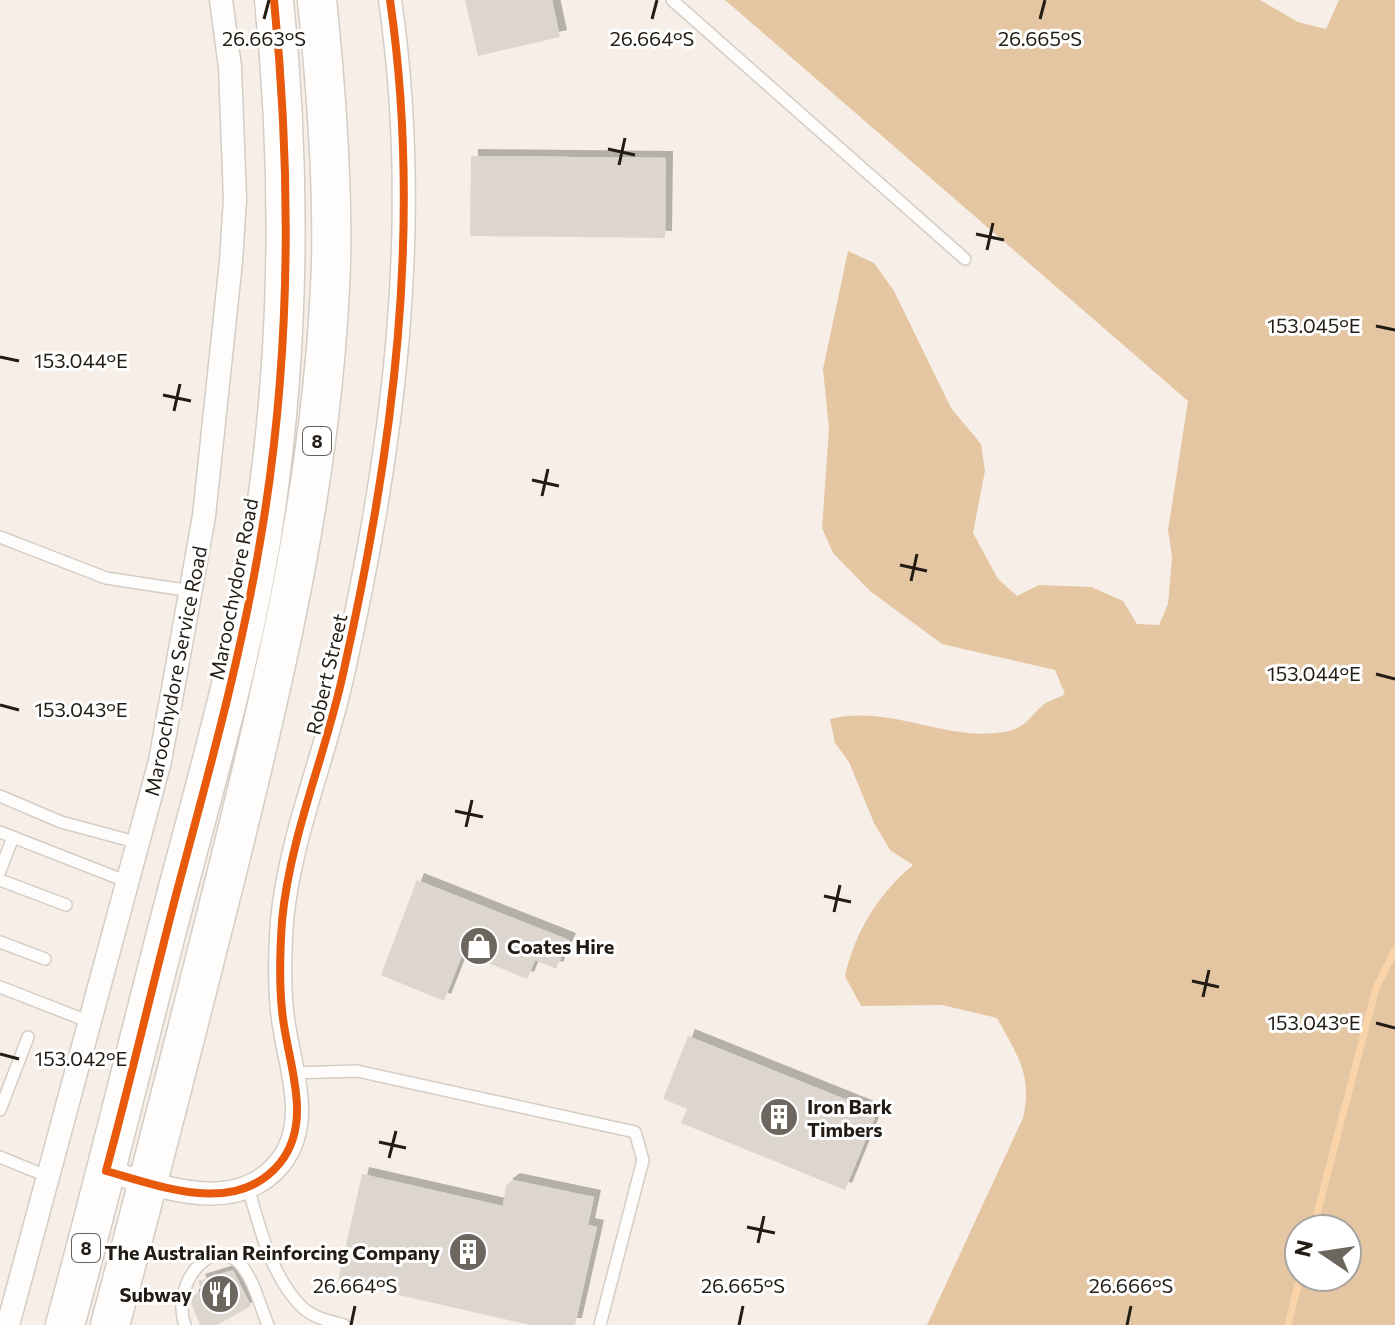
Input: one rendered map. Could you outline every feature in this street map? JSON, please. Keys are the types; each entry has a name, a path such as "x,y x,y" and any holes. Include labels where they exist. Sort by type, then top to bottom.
{"highway":[{"name":"Maroochydore Road","path":"65,1325 222,723 261,541 278,405 286,287 286,179 274,0"},
{"name":"8","path":"110,1325 149,1183 272,692 313,473 331,263 330,183 317,0"}],"street":[{"name":"Maroochydore Service Road","path":"8,1325 7,1296 49,1177 140,843 160,761 191,591 219,388 235,199 230,67 221,0"},
{"name":"Robert Street","path":"106,1171 200,1193 248,1187 278,1166 292,1142 297,1111 282,1010 282,921 296,846 328,737 360,599 397,369 405,220 405,141 390,0"}],"lane":[{"path":"672,0 965,259"},
{"path":"0,537 63,565 106,578 191,591"},
{"path":"0,796 61,822 140,843"},
{"path":"0,832 129,882"},
{"path":"0,871 13,837"},
{"path":"0,880 66,905"},
{"path":"0,942 45,959"},
{"path":"0,987 90,1022"},
{"path":"0,1110 28,1037"},
{"path":"292,1073 357,1071 635,1132 643,1160 600,1325"},
{"path":"0,1157 49,1177"},
{"path":"248,1187 271,1256 296,1299 317,1317 344,1325"},
{"path":"185,1325 180,1305 188,1277 206,1260 227,1256 240,1264 268,1325"}],"shaded area":[{"path":"725,0 1260,0 1298,22 1326,29 1339,0 1395,0 1395,1325 927,1325 1023,1118 1026,1089 1017,1055 997,1018 942,1005 861,1006 845,976 855,944 870,915 889,888 913,865 890,850 874,823 849,762 835,743 830,719 874,716 961,732 1003,732 1022,725 1043,705 1065,694 1055,670 942,644 870,591 833,553 822,528 829,429 823,369 848,251 874,263 894,291 951,408 981,444 985,471 973,533 998,579 1017,596 1039,585 1091,587 1123,601 1137,624 1159,625 1168,604 1172,557 1168,530 1188,401"}],"building":[{"path":"465,0 552,0 560,37 478,56"},
{"path":"471,156 666,158 665,238 470,236"},
{"name":"Coates Hire","path":"417,880 569,940 556,969 535,960 527,979 463,953 444,1001 381,975"},
{"name":"Iron Bark Timbers","path":"688,1036 877,1112 845,1190 681,1123 687,1109 663,1099"},
{"name":"The Australian Reinforcing Company","path":"362,1174 503,1206 506,1185 513,1180 594,1197 588,1225 597,1227 575,1325 530,1325 338,1281"},
{"name":"Subway","path":"233,1270 251,1306 217,1325 200,1325 191,1303 192,1296 202,1291 198,1281"}],"waterway":[{"path":"1317,1213 1376,988 1395,950"},
{"path":"1288,1325 1296,1293"}],"cycle path":[{"path":"274,0 286,204 283,340 270,475 252,587 233,676 106,1171 197,1193 242,1189 262,1179 280,1163 296,1128 296,1089 281,999 282,921 286,889 300,827 336,705 361,591 389,423 398,339 404,170 400,85 390,0"}],"place":[{"name":"Coates Hire","path":"479,946"},
{"name":"Iron Bark Timbers","path":"779,1117"},
{"name":"The Australian Reinforcing Company","path":"468,1252"},
{"name":"Subway","path":"220,1294"}]}
